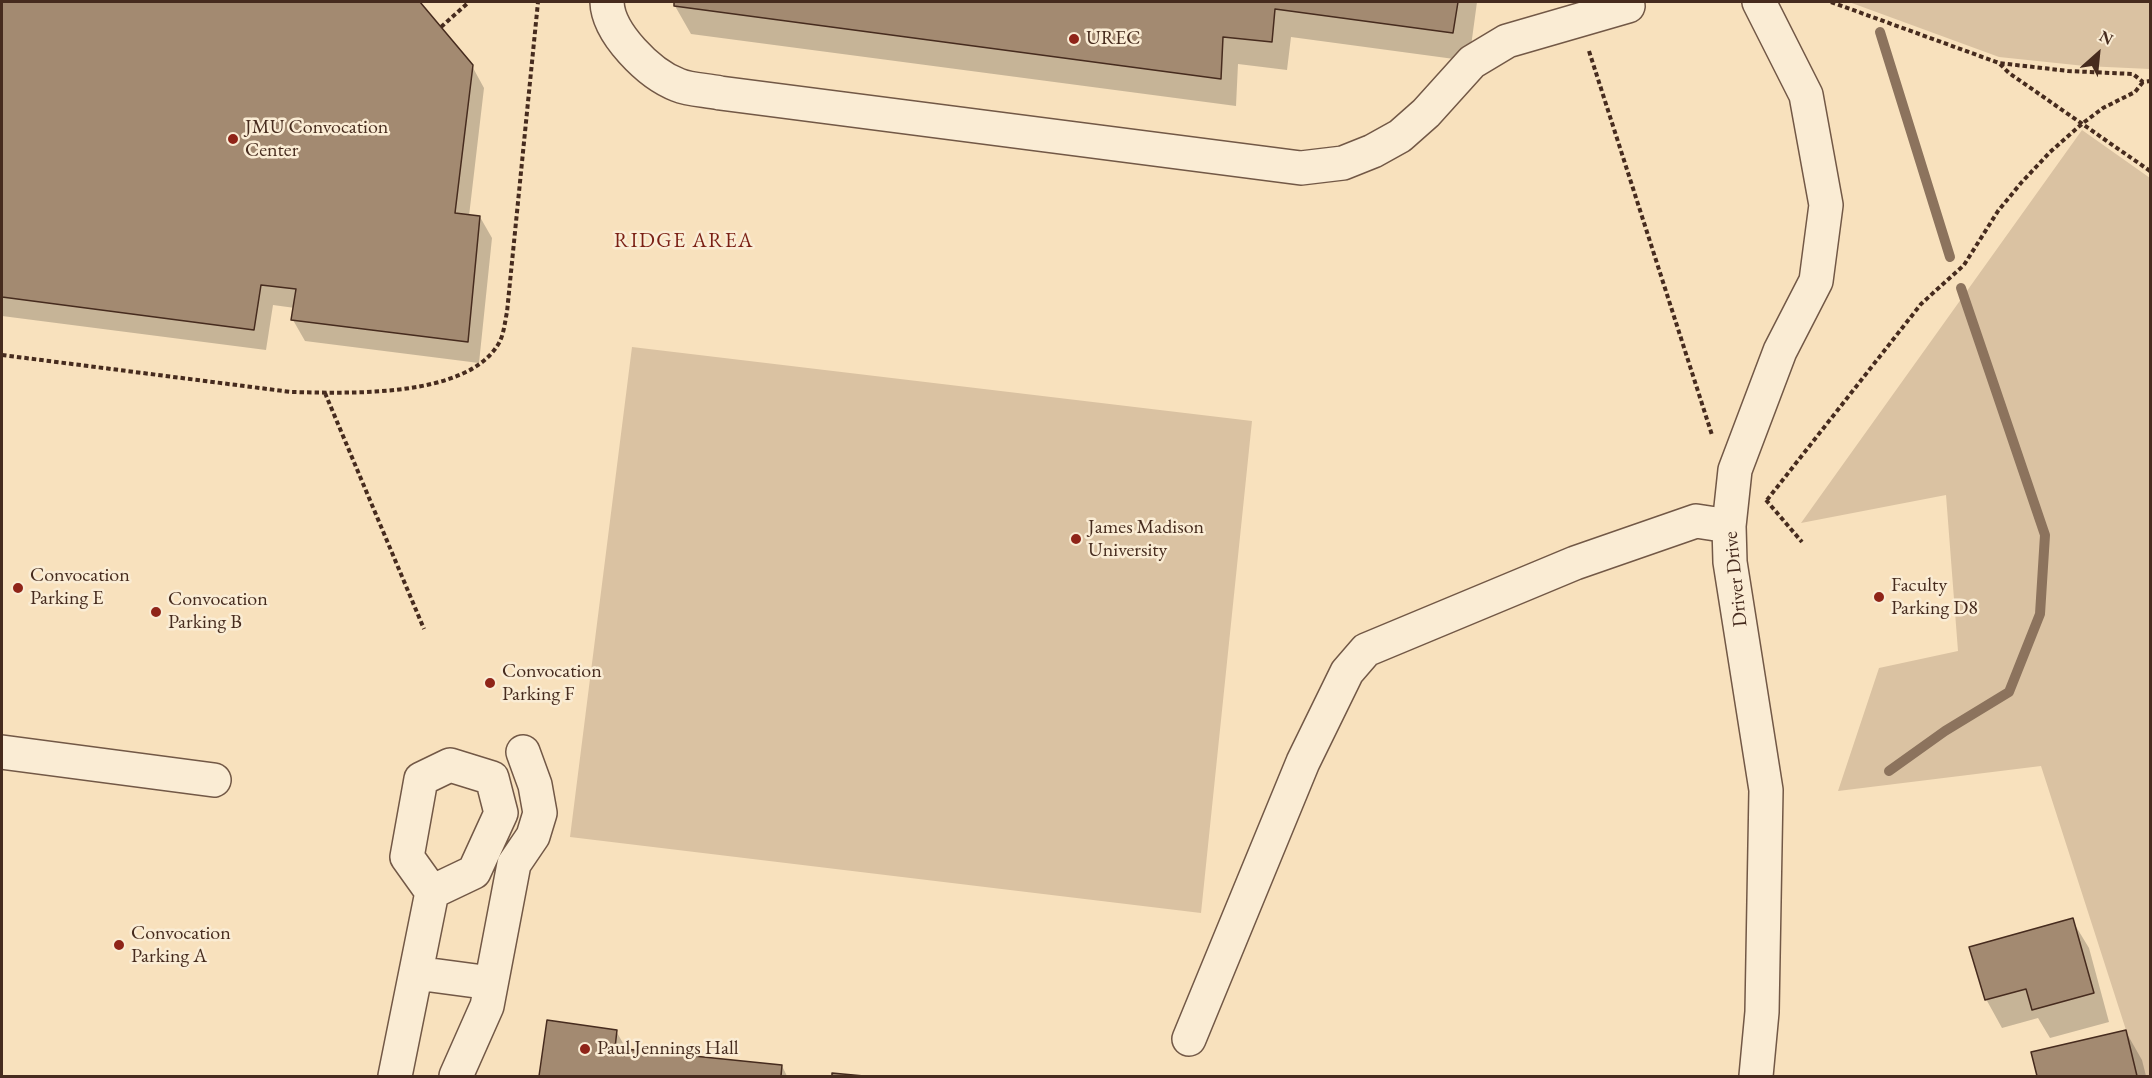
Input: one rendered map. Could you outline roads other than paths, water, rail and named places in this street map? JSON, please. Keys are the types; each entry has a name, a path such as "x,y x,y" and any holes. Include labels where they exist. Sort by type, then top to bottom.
{"street":[{"path":"607,2 607,8 623,41 644,64 677,85 720,93 1301,168 1342,163 1373,151 1400,136 1426,113 1472,62 1507,41 1628,6"},
{"name":"Driver Drive","path":"1756,1077 1762,1012 1766,790 1730,562 1729,526 1735,470 1780,351 1816,281 1826,205 1806,95 1759,2"},
{"path":"1189,1039 1308,753 1347,672 1366,650 1575,563 1696,521 1729,526"},
{"path":"2,752 214,780"},
{"path":"456,1077 487,1006 513,864 533,836 540,813 535,785 523,752"},
{"path":"395,1077 432,892"},
{"path":"416,974 491,983"}],"waterway":[{"path":"1880,32 1950,257"},
{"path":"1889,771 1945,731 2009,692 2040,614 2045,535 1961,288"}],"place":[{"name":"UREC","path":"1074,39"},
{"name":"JMU Convocation Center","path":"233,139"},
{"name":"James Madison University","path":"1076,539"},
{"name":"Convocation Parking E","path":"18,588"},
{"name":"Faculty Parking D8","path":"1879,597"},
{"name":"Convocation Parking B","path":"156,612"},
{"name":"Convocation Parking F","path":"490,683"},
{"name":"Convocation Parking A","path":"119,945"},
{"name":"Paul Jennings Hall","path":"585,1049"}],"district":[{"name":"RIDGE AREA","path":"684,241"}]}
